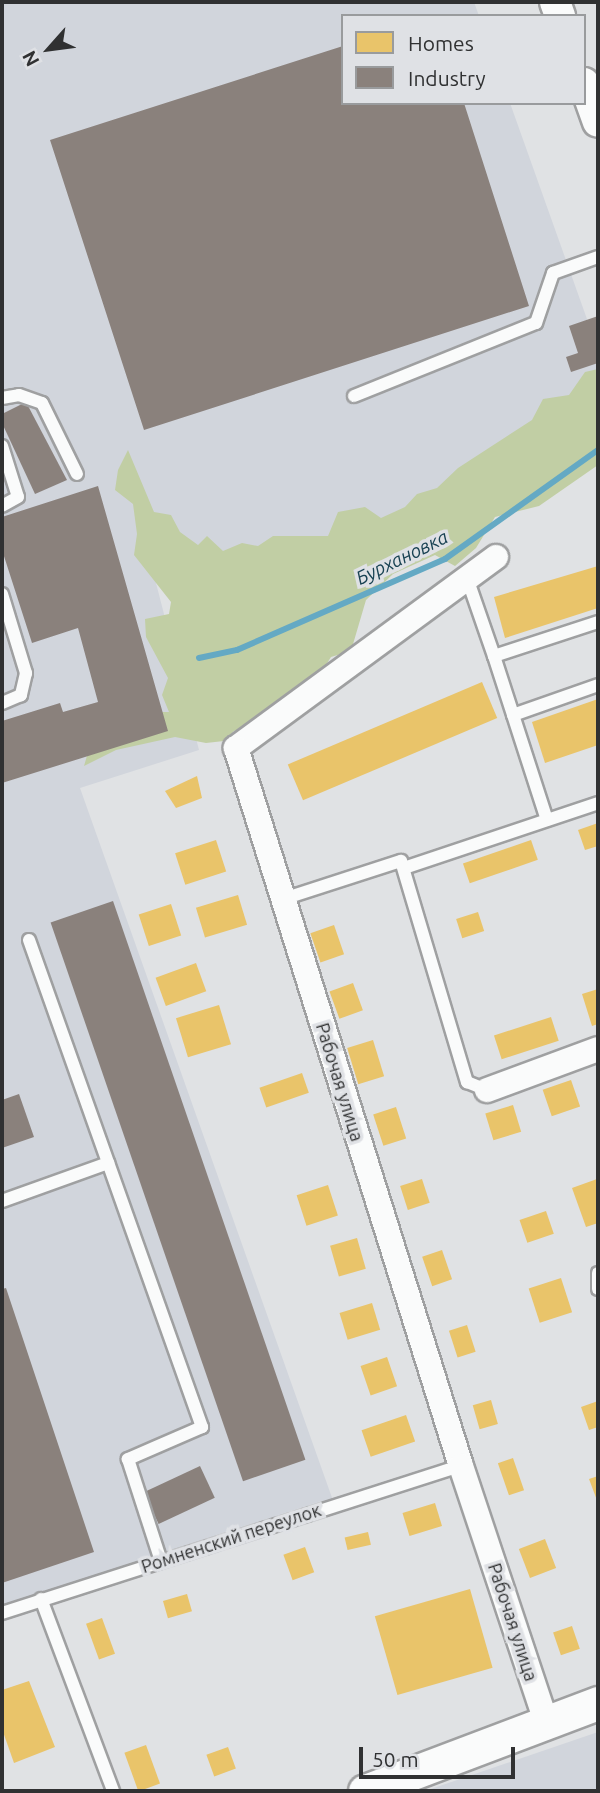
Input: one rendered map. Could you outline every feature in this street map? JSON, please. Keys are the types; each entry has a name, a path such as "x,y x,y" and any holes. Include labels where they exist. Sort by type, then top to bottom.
{"main road":[{"path":"365,1791 598,1703"}],"street":[{"path":"586,89 598,122"},
{"name":"Рабочая улица","path":"496,557 236,748 461,1466 546,1722"},
{"path":"487,1090 598,1049"}],"lane":[{"path":"354,396 536,323 553,273 598,257"},
{"path":"2,398 19,395 43,403 77,474"},
{"path":"2,446 18,497 2,506"},
{"path":"467,578 547,820"},
{"path":"2,594 26,673 21,695 2,703"},
{"path":"494,656 598,622"},
{"path":"513,715 598,685"},
{"path":"404,868 598,803"},
{"path":"283,899 401,861 467,1082 487,1090"},
{"path":"29,940 202,1427 128,1459 160,1561"},
{"path":"2,1201 108,1163"},
{"path":"598,1273 598,1289"},
{"name":"Ромненский переулок","path":"2,1613 461,1466"},
{"path":"41,1599 113,1791"}],"shaded area":[{"path":"2,2 474,2 478,14 341,14 341,105 511,105 598,350 598,397 411,539 156,583 199,750 80,788 336,1509 2,1622"},
{"path":"598,1732 598,1791 425,1791"}],"green space":[{"path":"598,369 598,465 539,506 495,517 476,548 455,566 435,555 393,574 366,600 351,651 331,657 317,679 298,686 288,703 253,725 234,731 224,741 206,743 175,737 116,750 84,766 94,732 142,712 169,712 162,695 168,678 146,637 145,619 169,614 171,602 134,555 137,534 133,504 115,490 118,470 128,450 154,512 171,515 180,532 198,545 207,536 223,551 242,543 258,546 273,536 328,536 338,512 365,507 381,518 405,507 417,494 437,488 458,468 532,420 543,399 569,395 585,372"}],"building: Homes":[{"path":"598,566 598,608 505,638 494,597"},
{"path":"482,682 497,718 303,800 288,764"},
{"path":"598,699 598,745 545,763 532,722"},
{"path":"197,776 202,798 176,808 165,791"},
{"path":"598,823 598,846 585,850 578,830"},
{"path":"216,840 226,871 185,885 175,853"},
{"path":"531,840 538,860 470,883 463,863"},
{"path":"238,895 247,925 205,938 196,908"},
{"path":"171,904 181,935 149,946 139,915"},
{"path":"478,912 484,931 462,938 456,919"},
{"path":"334,925 344,954 320,962 310,933"},
{"path":"196,963 206,991 166,1006 156,978"},
{"path":"353,983 363,1010 339,1019 330,992"},
{"path":"598,989 598,1024 592,1026 582,994"},
{"path":"219,1005 231,1044 188,1057 176,1018"},
{"path":"551,1017 559,1041 502,1059 494,1036"},
{"path":"373,1040 384,1076 358,1084 347,1048"},
{"path":"302,1073 309,1093 266,1108 259,1088"},
{"path":"571,1080 580,1106 552,1116 543,1090"},
{"path":"513,1105 521,1132 493,1140 485,1113"},
{"path":"396,1107 406,1138 383,1146 373,1114"},
{"path":"422,1179 430,1203 408,1210 400,1186"},
{"path":"597,1179 598,1223 586,1227 572,1188"},
{"path":"328,1185 338,1215 307,1226 297,1195"},
{"path":"546,1211 554,1234 527,1243 520,1220"},
{"path":"357,1238 366,1269 339,1276 330,1246"},
{"path":"442,1250 452,1279 432,1286 422,1257"},
{"path":"561,1278 572,1312 540,1323 529,1289"},
{"path":"372,1303 380,1330 348,1340 339,1313"},
{"path":"467,1325 476,1352 458,1358 449,1331"},
{"path":"387,1357 397,1386 371,1395 361,1366"},
{"path":"491,1400 498,1424 480,1429 473,1405"},
{"path":"598,1401 598,1427 589,1430 581,1407"},
{"path":"406,1415 415,1441 371,1457 362,1430"},
{"path":"513,1458 524,1490 509,1495 498,1463"},
{"path":"598,1476 598,1503 589,1479"},
{"path":"435,1503 442,1526 410,1536 402,1513"},
{"path":"368,1532 371,1545 348,1550 345,1537"},
{"path":"545,1539 556,1568 530,1578 519,1549"},
{"path":"305,1547 314,1572 293,1580 283,1555"},
{"path":"470,1589 493,1668 397,1695 375,1616"},
{"path":"187,1594 192,1611 168,1618 163,1601"},
{"path":"102,1618 115,1654 99,1660 86,1624"},
{"path":"572,1626 580,1649 561,1655 553,1633"},
{"path":"29,1681 55,1747 14,1763 2,1729 2,1690"},
{"path":"146,1745 160,1784 138,1791 124,1753"},
{"path":"228,1747 236,1769 214,1776 206,1755"}],"building: Industry":[{"path":"341,47 341,105 465,105 529,306 144,430 50,140"},
{"path":"598,316 598,363 571,372 566,357 578,353 569,326"},
{"path":"26,402 67,480 35,494 2,423 2,414"},
{"path":"98,486 168,731 2,783 2,721 60,703 63,712 98,702 78,628 32,643 2,550 2,517"},
{"path":"113,901 305,1460 243,1481 51,922"},
{"path":"19,1094 34,1137 2,1148 2,1100"},
{"path":"6,1288 94,1552 2,1583 2,1289"},
{"path":"200,1466 215,1498 159,1524 144,1492"}],"waterway":[{"name":"Бурхановка","path":"199,658 237,650 445,559 598,450"}]}
